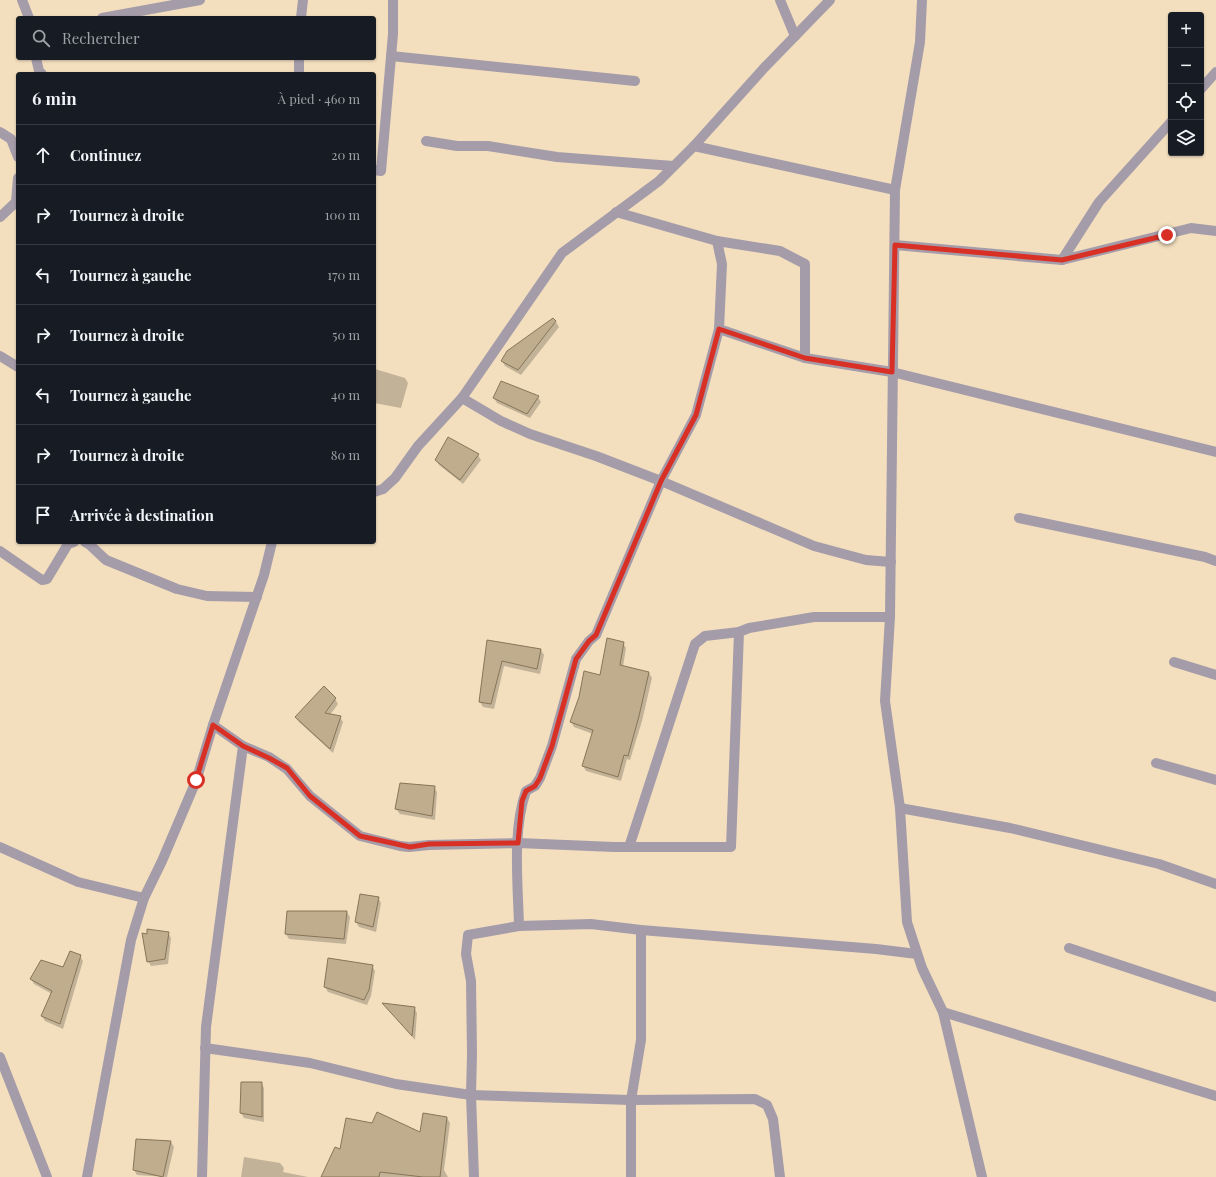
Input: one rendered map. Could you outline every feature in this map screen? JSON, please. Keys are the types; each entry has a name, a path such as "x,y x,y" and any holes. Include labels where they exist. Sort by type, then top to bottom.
{"street":[{"path":"22,0 28,16"},
{"path":"113,16 200,0"},
{"path":"301,16 303,0"},
{"path":"376,170 381,171 391,56 393,0"},
{"path":"780,0 796,36"},
{"path":"376,491 383,489 395,478 418,446 462,398 562,253 659,181 694,146 764,68 830,0"},
{"path":"922,0 920,42 894,190 895,245 892,372 891,562 890,617 885,701 900,808 907,922 922,968 943,1012 982,1177"},
{"path":"391,56 634,81"},
{"path":"36,60 40,72"},
{"path":"299,60 299,72"},
{"path":"1204,86 1216,72"},
{"path":"1062,260 1099,202 1168,125"},
{"path":"0,132 11,139 16,152"},
{"path":"426,141 457,146 488,146 558,157 673,166"},
{"path":"694,146 894,190"},
{"path":"0,218 16,202"},
{"path":"616,212 717,241 780,251 805,264 805,358"},
{"path":"895,245 1062,260 1191,228 1216,232"},
{"path":"519,926 518,843 522,801 526,791 535,786 540,778 552,746 576,659 589,641 596,635 661,481 696,415 719,329 722,264 717,241"},
{"path":"719,329 805,358 892,372 1216,452"},
{"path":"0,356 16,365"},
{"path":"462,398 501,421 530,434 596,456 661,481 814,546 866,560 891,562"},
{"path":"1019,518 1205,557 1216,561"},
{"path":"0,551 42,580 47,579 68,544"},
{"path":"90,544 106,560 177,589 207,596 257,597"},
{"path":"87,1177 131,940 144,898 162,861 196,780 213,725 257,597 271,544"},
{"path":"629,847 695,644 705,636 739,632 749,628 814,617 890,617"},
{"path":"213,725 243,746 287,768 310,796 360,836 410,847 429,844 518,843 629,847 731,847 739,632"},
{"path":"1174,662 1216,674"},
{"path":"202,1177 206,1027 243,746"},
{"path":"1156,763 1216,780"},
{"path":"900,808 1010,828 1152,862 1216,884"},
{"path":"0,847 78,882 144,898"},
{"path":"474,1177 471,1095 471,980 466,954 468,935 519,926 591,924 641,930 876,949 917,954"},
{"path":"631,1177 631,1100 640,1040 641,930"},
{"path":"1069,948 1216,997"},
{"path":"943,1012 1216,1096"},
{"path":"205,1048 310,1063 396,1084 471,1095 631,1100 755,1099 767,1105 773,1119 780,1177"},
{"path":"0,1057 47,1177"}],"building":[{"path":"553,318 556,321 518,370 501,361 507,351"},
{"path":"501,381 539,396 527,414 493,398"},
{"path":"448,437 479,454 460,480 435,460"},
{"path":"607,638 624,642 620,665 649,672 628,756 624,755 618,777 582,766 593,730 570,722 579,697 584,671 600,675"},
{"path":"487,640 541,649 537,669 502,661 491,704 479,702"},
{"path":"324,686 336,698 325,713 341,716 330,749 295,717"},
{"path":"400,783 435,786 432,816 395,809"},
{"path":"360,894 379,897 373,927 355,922"},
{"path":"287,911 347,911 344,939 285,934"},
{"path":"147,929 169,932 165,959 147,962 142,933 147,934"},
{"path":"70,951 81,955 60,1024 41,1016 52,991 30,979 41,960 63,967"},
{"path":"328,958 373,965 369,990 364,1000 324,987"},
{"path":"382,1003 415,1007 412,1036"},
{"path":"241,1082 262,1082 262,1117 240,1113"},
{"path":"377,1112 420,1132 423,1113 447,1117 440,1177 423,1177 380,1172 379,1177 321,1177 335,1147 340,1149 346,1118 372,1123"},
{"path":"136,1139 171,1141 163,1177 133,1170"}],"route":[{"path":"196,780 213,725 243,746 287,768 310,796 360,836 410,847 429,844 518,843 522,801 526,791 535,786 540,778 552,746 576,659 589,641 596,635 661,481 696,415 719,329 805,358 892,372 895,245 1062,260 1167,235"}]}
